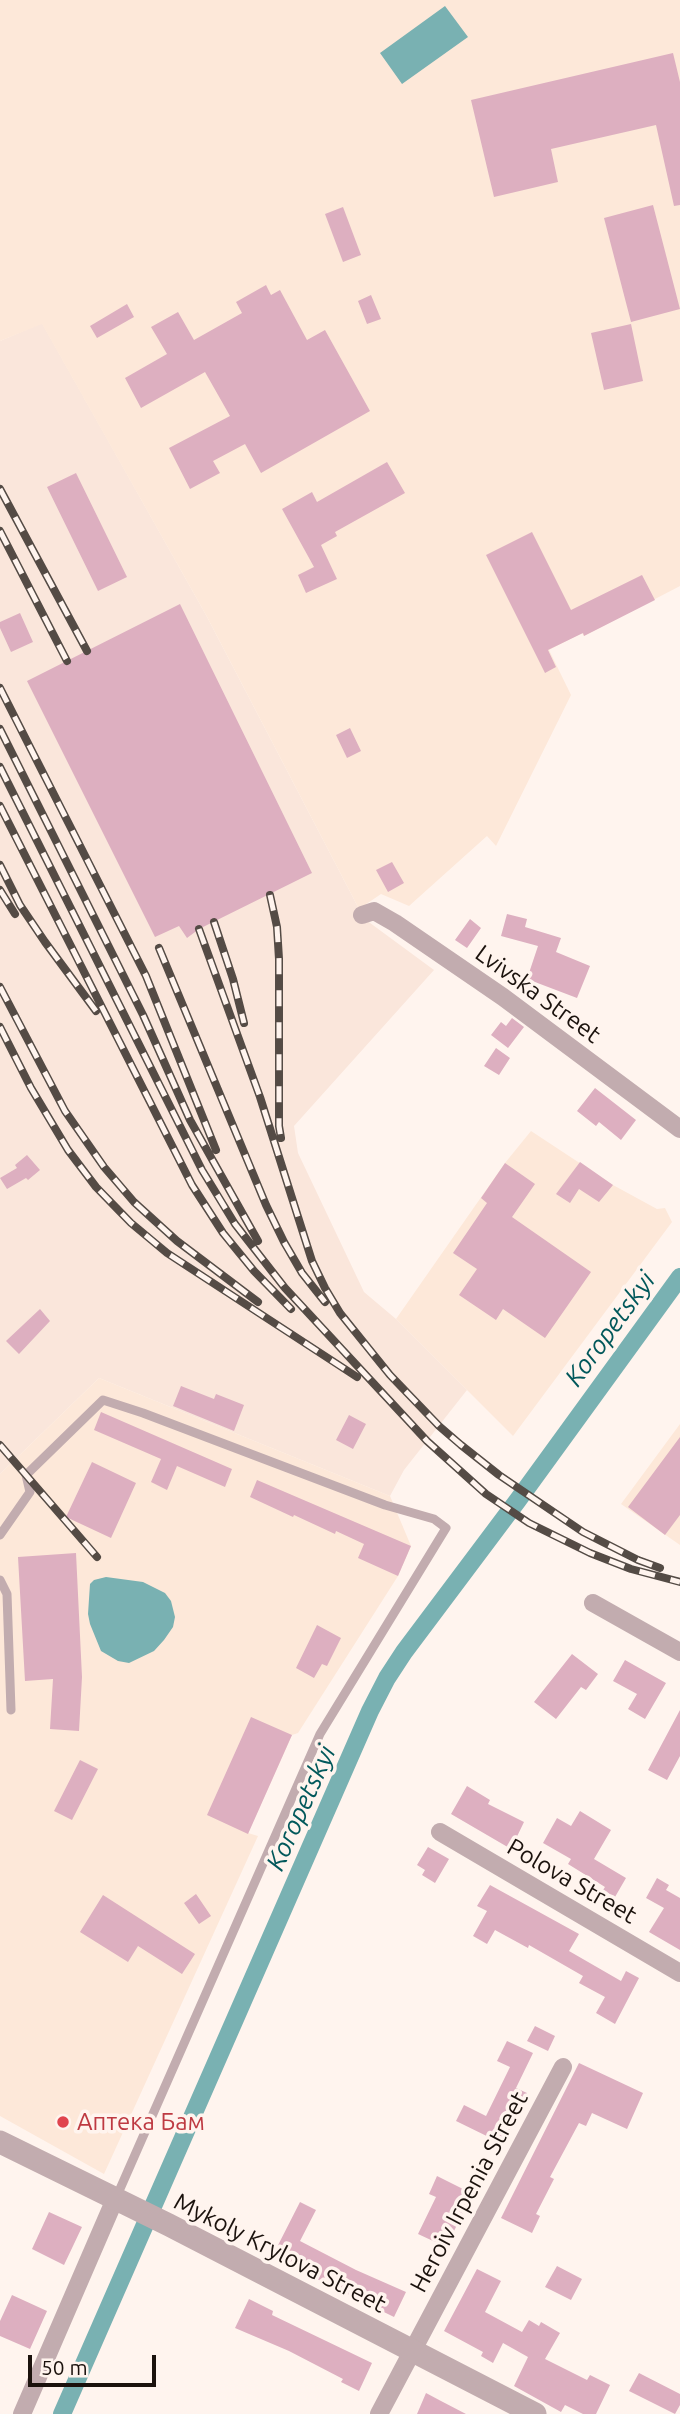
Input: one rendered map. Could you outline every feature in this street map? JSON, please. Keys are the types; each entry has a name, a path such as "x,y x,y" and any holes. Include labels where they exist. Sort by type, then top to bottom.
{"street":[{"name":"Lvivska Street","path":"362,915 374,911 395,923 503,997 680,1129"},
{"path":"593,1604 680,1652"},
{"name":"Polova Street","path":"440,1832 680,1973"},
{"name":"Heroiv Irpenia Street","path":"379,2414 563,2067"},
{"name":"Mykoly Krylova Street","path":"0,2142 169,2225 535,2414"},
{"path":"22,2414 124,2203"}],"lane":[{"path":"0,1535 30,1492 26,1475 103,1400 385,1505 433,1519 446,1528 320,1734 124,2203"},
{"path":"0,1580 7,1594 11,1710"}],"shaded area":[{"path":"0,0 680,0 680,586 584,636 582,633 549,650 571,695 496,846 487,836 409,906 381,894 359,909 206,615 42,324 0,341"},
{"path":"42,323 206,615 359,909 366,920 434,970 294,1126 298,1153 364,1292 396,1319 467,1390 404,1470 390,1496 99,1378 0,1474 0,341"},
{"path":"531,1131 613,1185 657,1209 665,1208 672,1222 513,1436 396,1319 505,1163"},
{"path":"99,1378 390,1496 411,1546 398,1576 298,1733 292,1735 248,1833 258,1836 104,2174 0,2116 0,1474"},
{"path":"680,1424 680,1545 621,1504"}],"water":[{"path":"445,6 468,37 402,84 380,53"},
{"path":"106,1577 143,1582 165,1593 171,1601 175,1617 173,1627 154,1651 129,1663 118,1661 101,1651 90,1624 90,1584"}],"building":[{"path":"673,53 680,82 680,205 674,206 656,125 551,149 558,182 494,197 471,100"},
{"path":"653,205 680,309 631,322 604,218"},
{"path":"343,207 361,255 343,262 325,214"},
{"path":"266,285 271,295 280,290 307,340 325,330 370,411 261,473 245,444 213,461 220,473 190,489 169,448 230,416 205,372 141,408 125,378 167,354 151,327 178,312 194,340 242,313 236,302"},
{"path":"371,295 381,319 367,324 358,301"},
{"path":"127,304 134,317 97,338 90,326"},
{"path":"631,324 643,381 604,390 591,333"},
{"path":"387,462 405,493 335,532 337,536 321,545 337,579 306,593 298,575 314,567 282,509 312,492 317,502"},
{"path":"76,473 127,577 98,591 47,487"},
{"path":"532,532 571,610 642,575 655,600 584,636 583,633 548,650 556,667 545,673 486,555"},
{"path":"180,604 312,873 199,929 187,938 179,926 155,937 27,681"},
{"path":"20,613 33,642 11,652 0,622"},
{"path":"350,728 361,751 347,758 336,735"},
{"path":"392,862 404,883 388,892 376,870"},
{"path":"507,914 527,919 525,927 561,938 556,952 590,966 577,998 527,979 538,946 501,936"},
{"path":"470,919 481,928 467,948 455,940"},
{"path":"512,1018 524,1027 508,1048 491,1035 501,1022 506,1026"},
{"path":"496,1048 510,1058 499,1075 484,1066"},
{"path":"595,1088 636,1120 621,1140 599,1122 596,1126 577,1111"},
{"path":"27,1155 40,1170 28,1180 26,1178 7,1189 0,1178 17,1168 15,1165"},
{"path":"580,1162 613,1185 599,1202 579,1189 570,1203 556,1194"},
{"path":"505,1163 535,1184 512,1217 591,1272 545,1338 503,1309 496,1320 459,1295 477,1269 453,1253 487,1203 481,1198"},
{"path":"40,1309 50,1321 19,1354 6,1341"},
{"path":"181,1386 214,1399 216,1394 244,1405 234,1431 173,1406"},
{"path":"101,1412 232,1469 225,1487 177,1466 167,1490 151,1482 161,1459 94,1430"},
{"path":"349,1415 366,1424 353,1449 336,1440"},
{"path":"680,1437 680,1515 665,1535 628,1507"},
{"path":"92,1462 136,1483 111,1538 66,1517"},
{"path":"257,1480 411,1546 398,1576 358,1558 364,1544 294,1515 293,1517 250,1497"},
{"path":"76,1553 82,1677 79,1731 50,1729 53,1679 25,1681 18,1557"},
{"path":"317,1625 341,1638 327,1666 322,1664 314,1678 296,1668"},
{"path":"572,1654 598,1674 586,1690 581,1687 556,1719 534,1702"},
{"path":"625,1660 666,1683 645,1719 628,1709 637,1694 613,1681"},
{"path":"680,1710 680,1756 667,1780 648,1770"},
{"path":"251,1717 292,1735 248,1834 207,1815"},
{"path":"80,1760 98,1769 72,1820 54,1811"},
{"path":"467,1786 490,1800 488,1804 524,1822 511,1849 451,1814"},
{"path":"580,1811 611,1830 594,1859 626,1878 615,1897 603,1890 605,1887 568,1864 571,1859 543,1843 557,1818 571,1826"},
{"path":"428,1847 449,1859 435,1883 422,1875 425,1870 417,1865"},
{"path":"657,1878 669,1885 666,1890 680,1898 680,1950 649,1932 664,1908 646,1898"},
{"path":"490,1885 579,1934 569,1951 621,1981 626,1971 639,1978 615,2024 596,2013 605,1997 579,1983 583,1976 529,1945 528,1948 495,1930 487,1944 473,1936 487,1911 477,1906"},
{"path":"196,1894 211,1916 199,1924 184,1903"},
{"path":"103,1895 195,1954 182,1974 138,1946 128,1962 80,1932"},
{"path":"535,2026 555,2036 548,2051 527,2041"},
{"path":"507,2041 533,2053 516,2088 527,2093 503,2144 456,2121 464,2105 486,2116 510,2067 497,2061"},
{"path":"579,2063 643,2093 627,2129 592,2113 586,2126 579,2123 550,2177 554,2179 536,2214 540,2216 532,2233 501,2218"},
{"path":"437,2176 475,2195 446,2247 418,2234 436,2197 429,2194"},
{"path":"300,2202 316,2210 300,2241 406,2292 394,2317 272,2257"},
{"path":"49,2212 82,2227 64,2265 32,2249"},
{"path":"557,2266 582,2279 571,2300 545,2287"},
{"path":"477,2269 501,2281 485,2312 522,2332 529,2320 539,2326 541,2322 560,2333 545,2359 587,2380 590,2375 610,2385 596,2414 583,2414 565,2405 561,2412 514,2386 528,2357 503,2343 493,2363 481,2356 483,2352 444,2331"},
{"path":"12,2295 47,2311 30,2349 0,2336 0,2321"},
{"path":"249,2299 273,2311 272,2315 372,2363 359,2391 341,2382 343,2379 289,2351 235,2328"},
{"path":"639,2373 680,2394 680,2405 675,2414 629,2391"},
{"path":"426,2393 441,2401 466,2414 417,2414"}],"waterway":[{"name":"Koropetskyi","path":"62,2414 370,1711 387,1678 680,1277"}],"railway":[{"path":"0,489 87,651"},
{"path":"0,531 67,661"},
{"path":"0,688 146,976 216,1150"},
{"path":"0,729 143,1015 190,1120 258,1241"},
{"path":"0,767 202,1170 235,1224 285,1288 427,1441 486,1494 529,1523 590,1553 631,1569 680,1582"},
{"path":"0,806 192,1185 223,1233 254,1271 291,1309"},
{"path":"0,865 20,905 96,1011"},
{"path":"0,890 15,914"},
{"path":"270,895 277,927 279,959 281,1138"},
{"path":"214,922 244,1023"},
{"path":"199,929 260,1097 312,1261 340,1313 390,1375 461,1445 499,1475 583,1532 660,1568"},
{"path":"159,948 266,1205 302,1273 325,1302"},
{"path":"0,987 65,1111 104,1167 134,1202 177,1241 258,1302"},
{"path":"0,1027 31,1088 68,1150 96,1187 131,1223 167,1253 357,1377"},
{"path":"0,1445 97,1557"}],"place":[{"name":"Аптека Бам","path":"63,2122"}]}
